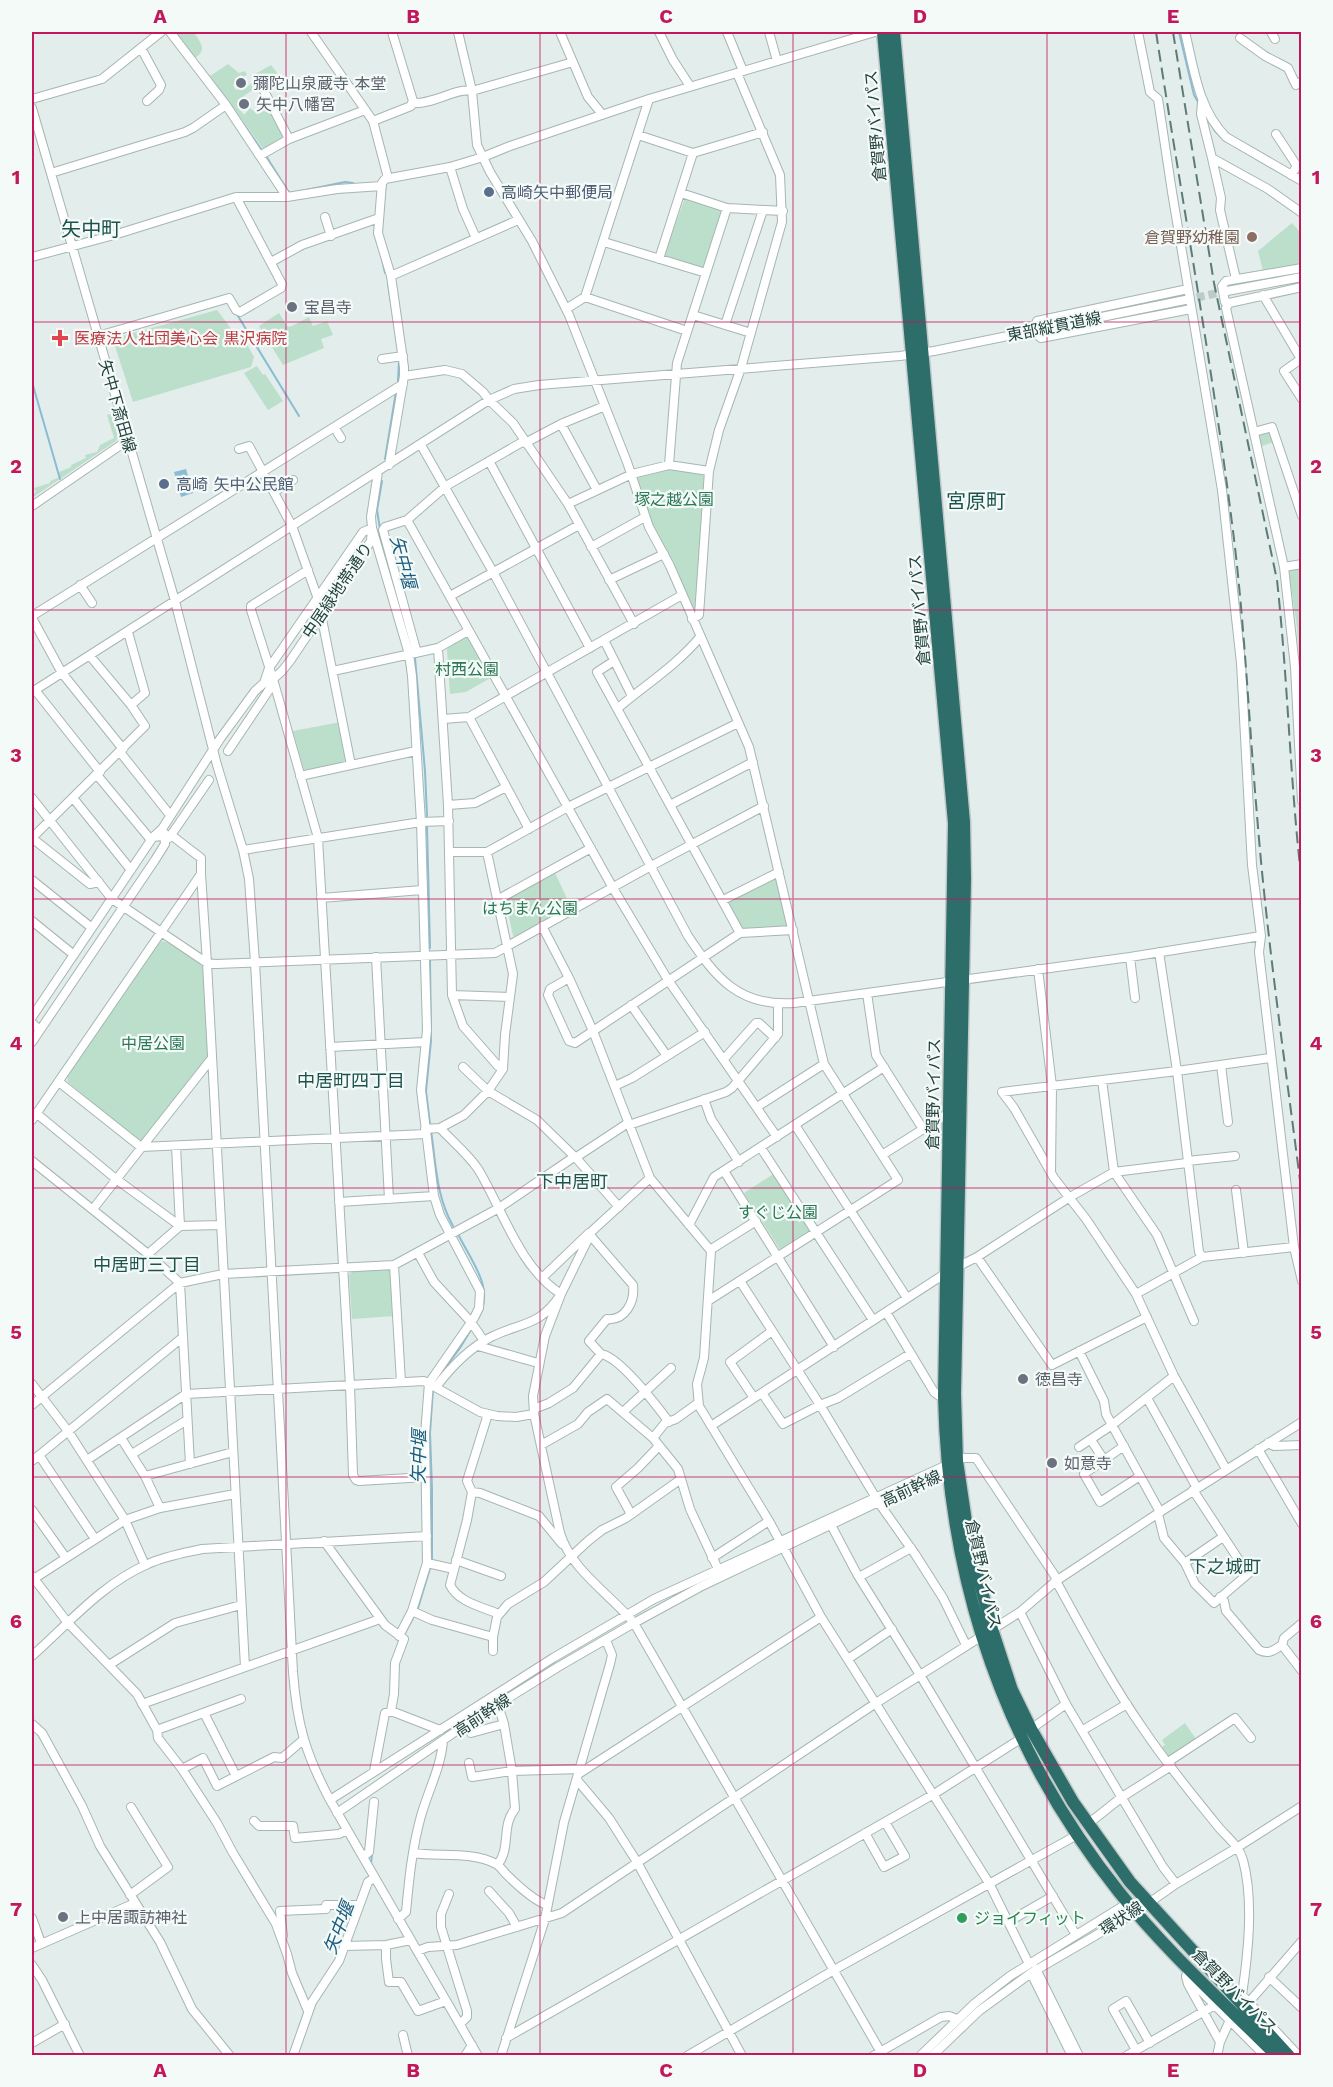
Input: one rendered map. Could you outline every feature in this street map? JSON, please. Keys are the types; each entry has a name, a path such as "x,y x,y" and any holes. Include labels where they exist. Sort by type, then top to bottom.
{"highway":[{"name":"倉賀野バイパス","path":"883,32 917,353"},
{"name":"倉賀野バイパス","path":"894,32 954,823 956,980 952,1270 944,1396 960,1550 980,1636 1026,1734 1051,1767 1109,1855 1281,2054"},
{"name":"倉賀野バイパス","path":"956,980 950,1116 955,1395 951,1466 992,1629 1040,1774 1077,1835 1132,1908 1187,1973 1281,2054"},
{"path":"1183,1941 1198,1947 1245,1998"}],"street":[{"path":"32,99 102,79 161,32"},
{"path":"170,32 226,105 287,197"},
{"path":"311,32 373,121 388,178"},
{"path":"392,32 412,103"},
{"path":"458,32 472,92 477,145 532,241 566,309 632,474 645,517 664,554 749,747 824,1064 898,1180 708,1302"},
{"path":"560,32 588,96 602,114"},
{"path":"659,32 690,87"},
{"path":"692,618 699,615 709,471 719,430 741,368 778,240 783,211 780,175 727,32"},
{"path":"769,32 777,61"},
{"path":"841,32 844,40"},
{"path":"389,465 404,380 403,356 391,276 379,240 382,183 388,178 450,167 483,157 649,99 875,32"},
{"path":"1138,32 1150,92 1158,99 1222,490 1241,663 1252,865 1261,936 1259,952 1294,1247 1302,1281"},
{"path":"1185,32 1202,102 1218,130 1226,137 1302,181"},
{"path":"1240,38 1265,56 1288,68 1296,85 1302,81"},
{"path":"141,48 161,85 147,101"},
{"path":"373,121 411,106 412,103 434,101 466,90 472,92 573,62"},
{"path":"262,87 289,139"},
{"path":"566,309 585,297 649,99"},
{"path":"1202,102 1201,114 1221,198 1220,210 1236,279"},
{"path":"51,173 184,132 226,105"},
{"name":"矢中下斎田線","path":"32,108 175,601 249,879 292,1651 298,1718 303,1740 310,1760 337,1813 478,2055"},
{"path":"261,155 289,139 365,110"},
{"path":"639,135 693,153 763,132"},
{"path":"1276,134 1297,166 1291,175"},
{"path":"659,259 693,153"},
{"path":"1212,158 1268,189 1302,213"},
{"path":"450,167 463,209 476,238"},
{"path":"32,257 114,235 236,197 287,197 337,189 382,186"},
{"path":"681,193 727,208 783,211"},
{"path":"98,336 229,298 236,310 240,312 281,288 282,284 236,197"},
{"path":"669,465 675,374 727,208"},
{"path":"725,325 763,210"},
{"path":"325,217 331,236"},
{"path":"271,262 302,245 379,218"},
{"path":"391,276 518,220"},
{"path":"604,242 706,273"},
{"path":"1229,303 1226,302 1222,284 1226,281 1302,268"},
{"path":"1227,291 1302,277"},
{"path":"1229,303 1302,287"},
{"path":"1188,289 1037,321 1033,331 1041,338 1191,309"},
{"path":"1263,295 1301,359 1284,371 1302,399"},
{"path":"585,297 687,331"},
{"name":"東部縦貫道線","path":"33,691 489,400 514,389 917,353 1185,300"},
{"path":"1229,303 1226,309 1284,567 1295,667 1302,801"},
{"path":"693,315 751,333"},
{"path":"382,359 403,356"},
{"path":"170,814 62,673 32,617 334,427 404,380 445,370 462,374 513,423 568,504 634,624"},
{"path":"399,1636 412,1611 427,1563 425,1434 433,1385 471,1322 478,1308 480,1292 440,1215 434,1196 421,1090 427,1030 413,653 383,530 385,527 407,520 446,486 489,461 561,424 605,406"},
{"path":"561,424 597,490"},
{"path":"334,427 341,438"},
{"path":"1254,432 1272,427 1302,516"},
{"path":"32,506 128,440"},
{"path":"421,445 493,572 688,936 709,967 737,992 756,1000 778,1004 1130,957 1261,936"},
{"path":"239,449 249,446 292,526 308,570 322,613 351,765"},
{"path":"489,461 590,648"},
{"path":"568,504 632,474 669,465 709,471"},
{"path":"378,472 371,517 372,528 413,653"},
{"path":"274,492 293,480"},
{"path":"591,547 645,517"},
{"path":"407,520 613,888 668,981 777,1137"},
{"path":"450,596 579,525"},
{"name":"中居緑地帯通り","path":"32,1042 123,907 165,836 170,814 255,691 264,682 269,668 363,532 372,528 371,541 290,661 273,679 264,682"},
{"path":"609,580 664,554"},
{"path":"1284,567 1302,564"},
{"path":"308,570 251,606 318,838 354,1478 359,1481 426,1477"},
{"path":"80,585 92,603"},
{"path":"443,719 469,717 682,596"},
{"path":"333,671 438,648 468,631"},
{"path":"128,632 145,693 131,705"},
{"path":"618,708 657,678 672,662 688,651 700,637"},
{"path":"604,640 632,696"},
{"path":"438,648 448,805 452,995 463,1026 503,1069"},
{"path":"90,656 131,705 145,726 32,838 90,884 99,882"},
{"path":"614,661 597,672 741,933"},
{"path":"228,751 269,690 273,679"},
{"path":"33,691 152,839"},
{"path":"469,717 529,829"},
{"path":"449,852 487,852 608,786 738,723"},
{"path":"300,776 416,751"},
{"path":"670,805 753,762"},
{"path":"209,780 165,836 201,858 245,1667"},
{"path":"448,805 475,803 506,787"},
{"path":"32,798 112,899 207,963 495,953 764,806"},
{"path":"73,798 131,870"},
{"path":"243,850 421,822 448,821"},
{"name":"中居緑地帯通り","path":"32,1017 152,839 165,836"},
{"path":"497,900 591,848"},
{"path":"59,1082 141,1147 336,1139 426,1132 440,1128 464,1115 488,1091 503,1069 513,974 487,852"},
{"path":"723,900 779,872"},
{"path":"201,874 34,1117 180,1226 221,1225"},
{"path":"32,880 92,928"},
{"path":"321,898 422,890"},
{"path":"32,921 74,955"},
{"path":"542,926 593,1031 650,1178 710,1250 704,1358 697,1384 698,1403 769,1521 821,1617 989,1883 1079,2055"},
{"path":"569,978 550,989 548,995 569,1041 575,1042 741,933 793,930"},
{"path":"1159,952 1177,1071 1199,1252 1202,1257"},
{"path":"376,957 389,1199"},
{"path":"1130,957 1135,998"},
{"path":"1038,969 1052,1086 1051,1173"},
{"path":"867,993 876,1055 923,1129"},
{"path":"452,995 510,997"},
{"path":"32,1405 180,1283 223,1274 394,1265 499,1208 629,1124 726,1092 739,1081 775,1038 779,1028 778,1004"},
{"path":"631,1005 667,1056"},
{"path":"32,1023 40,1030"},
{"path":"724,1059 756,1023 759,1023 775,1038"},
{"path":"615,1086 632,1078 705,1032"},
{"path":"330,1047 425,1042"},
{"path":"93,1209 212,1058"},
{"path":"1226,1469 1174,1376 1136,1294 1051,1173 1014,1108 1002,1092 1270,1058"},
{"path":"757,1107 824,1064"},
{"path":"1221,1065 1228,1122"},
{"path":"463,1067 488,1091 537,1120 619,1207"},
{"path":"689,1225 714,1177 884,1067"},
{"path":"1102,1080 1114,1172 1157,1235 1194,1321"},
{"path":"704,1099 711,1119 739,1162"},
{"path":"882,1155 944,1116 950,1116"},
{"path":"795,1125 907,1298"},
{"path":"440,1128 472,1161 521,1248 542,1278 561,1294"},
{"path":"176,1146 180,1226"},
{"path":"761,1148 873,1320"},
{"path":"711,1426 907,1298 1114,1172 1235,1156"},
{"path":"32,1161 148,1254 180,1283 190,1464"},
{"path":"724,1171 834,1347"},
{"path":"542,1278 650,1178"},
{"path":"1236,1190 1244,1253"},
{"path":"339,1202 434,1196"},
{"path":"710,1250 756,1221"},
{"path":"148,1254 180,1226"},
{"path":"564,1546 541,1445 533,1396 545,1336 561,1294 591,1234"},
{"path":"591,1234 633,1285 634,1292 630,1306 622,1316 616,1320 607,1319 589,1341 601,1354 612,1359 646,1392 669,1422"},
{"path":"1136,1294 1202,1257 1294,1247"},
{"path":"418,1252 434,1282 471,1322 481,1344 538,1363"},
{"path":"976,1257 1052,1365 1147,1317"},
{"path":"394,1265 401,1382"},
{"path":"740,1281 878,1500 943,1598 966,1645"},
{"path":"433,1385 453,1365 481,1344 500,1333 525,1326 544,1314 561,1294"},
{"path":"886,1312 934,1392 944,1396"},
{"path":"754,1398 730,1362 772,1331"},
{"path":"32,1461 183,1336"},
{"path":"1079,1351 1104,1401 1106,1414 1159,1513 1164,1538 1185,1563 1195,1584 1214,1603 1248,1574 1195,1489 1147,1398"},
{"path":"87,1460 186,1395 424,1381 480,1412 516,1417 534,1411 573,1388 601,1354"},
{"path":"762,1393 783,1425 838,1398 910,1354"},
{"path":"623,1412 671,1368"},
{"path":"1078,1447 1112,1425 1174,1376"},
{"path":"32,1384 68,1431 125,1520 145,1565"},
{"path":"541,1445 578,1424 588,1412 607,1398 653,1438 678,1469 690,1509 718,1569"},
{"path":"653,1438 669,1422 698,1403"},
{"path":"488,1414 466,1481 472,1492 468,1520 450,1585 454,1593 471,1603 499,1614"},
{"path":"132,1454 187,1420"},
{"path":"417,1951 428,1947 457,1945 562,1912 876,1703 1020,1612 1056,1581 1195,1489 1302,1422"},
{"path":"121,1438 145,1476 160,1508"},
{"path":"1091,1440 1104,1460"},
{"path":"1268,1443 1274,1446 1302,1445"},
{"path":"631,1514 616,1487 658,1446"},
{"path":"1124,1446 1084,1474 1100,1502 1140,1476"},
{"path":"1258,1449 1302,1524"},
{"path":"145,1476 232,1452"},
{"path":"39,1455 95,1539"},
{"path":"951,1466 963,1458 976,1458 1055,1576 1127,1704 1169,1764 1218,1827 1238,1848 1243,1858 1249,1894 1245,1998 1299,2055"},
{"name":"高前幹線","path":"337,1813 498,1705 634,1623 782,1544 951,1466"},
{"path":"493,1651 493,1637 499,1614 508,1604 544,1582 602,1530 631,1514 681,1479"},
{"path":"472,1492 539,1516 595,1584 634,1623 834,1970 879,2054 941,2017 949,2016 957,2019"},
{"path":"235,1494 160,1508 125,1520 32,1578 68,1623 130,1685 157,1730 158,1738 182,1769 217,1823 232,1853 276,1923 292,1973 308,2011"},
{"name":"高前幹線","path":"330,1800 553,1658 654,1599 718,1569 831,1525 878,1500"},
{"path":"32,1510 66,1558"},
{"path":"712,1558 769,1521"},
{"path":"831,1525 859,1577 921,1675 1076,1935"},
{"path":"32,1656 111,1586 145,1565 178,1554 202,1548 427,1536"},
{"path":"1185,1563 1223,1536"},
{"path":"324,1541 380,1619 389,1629 404,1639 395,1663 391,1710"},
{"path":"859,1577 911,1548"},
{"path":"427,1563 455,1565 501,1576"},
{"path":"1220,1597 1224,1601 1226,1611 1259,1650 1269,1653 1282,1645 1284,1638 1302,1623"},
{"path":"110,1665 175,1623 241,1605"},
{"path":"412,1611 432,1620 493,1637"},
{"path":"1020,1612 1066,1704 1162,1866 1176,1884"},
{"path":"469,1763 472,1777 512,1771 579,1774 821,1617"},
{"path":"142,1704 380,1619"},
{"path":"848,1659 892,1629"},
{"path":"501,2055 545,1919 564,1822 612,1655 606,1640"},
{"path":"1282,1645 1302,1671"},
{"path":"157,1730 241,1699"},
{"path":"506,2038 934,1794 1026,1734 1066,1704"},
{"path":"1083,1730 1127,1704"},
{"path":"498,1705 504,1724 512,1771 515,1809 508,1820 505,1848 498,1864"},
{"path":"374,1771 385,1713 391,1710 440,1730"},
{"path":"204,1713 236,1776"},
{"path":"1088,1824 1122,1797 1235,1718 1251,1738"},
{"path":"471,1733 504,1724"},
{"path":"33,1727 42,1733 82,1806 100,1846 160,1942 192,2009 230,2055"},
{"path":"182,1769 203,1758 217,1786 274,1756 282,1758 303,1740"},
{"path":"398,1919 406,1912 412,1853 422,1813 442,1754 443,1741"},
{"path":"579,1774 637,1862 742,2055"},
{"path":"363,1857 369,1852 374,1802"},
{"path":"1148,1902 1302,1806"},
{"path":"32,1948 133,1899 168,1867 131,1808"},
{"path":"254,1821 259,1826 292,1826 295,1838 339,1834 347,1830"},
{"path":"865,1833 884,1867 905,1856 885,1822"},
{"path":"687,2055 834,1970 1077,1835"},
{"path":"412,1853 469,1856 498,1864 521,1887 547,1905"},
{"path":"293,2055 308,2011 337,1966 368,1882 374,1878"},
{"path":"489,1891 505,1908 517,1927"},
{"path":"449,1894 441,1914 441,1927 467,2011 467,2017 460,2024"},
{"path":"1008,1922 1053,1896"},
{"name":"環状線","path":"932,2055 979,2011 1076,1935 1148,1902"},
{"name":"環状線","path":"920,2055 957,2019 992,1990 1132,1908 1148,1902"},
{"path":"285,1947 280,1911 326,1909 326,1905 359,1905"},
{"path":"32,1918 41,1943"},
{"path":"344,1946 386,1945 411,1940"},
{"path":"1245,1998 1269,1977 1302,1941"},
{"path":"386,1945 389,1982 401,1982 418,2011 446,2001"},
{"path":"32,1965 80,2055"},
{"path":"1032,1968 1072,2055"},
{"path":"1187,1973 1265,2055"},
{"path":"1187,1973 1188,1984 1220,2042"},
{"path":"1269,1977 1302,2008"},
{"path":"1136,2050 1113,2008 1126,2001 1150,2043"},
{"path":"1126,2055 1215,2005"},
{"path":"1217,2055 1230,2020"},
{"path":"32,2043 65,2024"},
{"path":"403,2035 408,2055"},
{"path":"465,2055 472,2045"}],"green space":[{"path":"174,32 194,32 202,46 199,55 195,58"},
{"path":"228,64 239,73 245,71 247,75 243,77 241,75 235,79 237,82 233,85 236,90 240,87 243,90 257,79 255,74 271,65 277,73 238,100 237,106 244,115 250,108 255,112 268,102 287,139 264,150 210,76"},
{"path":"685,198 721,209 723,212 705,268 702,269 666,258 664,255"},
{"path":"1292,223 1301,233 1301,264 1263,271 1258,251"},
{"path":"217,310 232,330 239,330 254,357 251,367 133,402 115,346 119,337"},
{"path":"279,313 290,327 309,317 313,326 327,321 333,335 321,339 324,348 283,365 259,326"},
{"path":"257,366 283,401 268,410 244,373"},
{"path":"111,414 118,437 116,441 32,498 32,494 36,492 34,488 60,477 59,472 86,458 85,455 97,452 100,445 114,438 107,415"},
{"path":"1269,431 1272,433 1274,442 1259,447 1257,437"},
{"name":"塚之越公園","path":"670,468 704,475 696,611 692,612 678,575 651,522 636,479 637,475"},
{"path":"1301,567 1301,691 1297,628 1289,572 1291,569"},
{"name":"村西公園","path":"469,636 492,677 466,692 450,694 447,650 448,647"},
{"path":"341,722 348,759 346,763 304,770 293,731"},
{"path":"779,872 793,930 740,933 723,900"},
{"name":"はちまん公園","path":"555,873 571,907 513,936 506,903 508,898"},
{"name":"中居公園","path":"160,941 171,944 184,952 205,970 209,1056 140,1143 68,1082 67,1076"},
{"name":"すぐじ公園","path":"775,1173 812,1230 781,1251 744,1193"},
{"path":"389,1270 393,1273 395,1316 352,1319 349,1275 353,1271"},
{"path":"1185,1723 1196,1739 1170,1758 1162,1747 1165,1745 1162,1740"}],"water":[{"path":"186,469 193,493 181,497 174,472"}],"waterway":[{"path":"1179,32 1194,95 1198,102"},
{"name":"矢中堰","path":"203,69 223,95"},
{"path":"1208,120 1225,141"},
{"name":"矢中堰","path":"242,122 261,149"},
{"name":"矢中堰","path":"266,156 291,193 345,182 353,183"},
{"name":"矢中堰","path":"381,255 385,273"},
{"name":"矢中堰","path":"388,283 392,309"},
{"path":"238,316 299,416"},
{"name":"矢中堰","path":"398,381 399,360"},
{"path":"32,382 60,479"},
{"name":"矢中堰","path":"385,459 396,392"},
{"name":"矢中堰","path":"380,529 377,510 382,481"},
{"name":"矢中堰","path":"415,658 427,816"},
{"name":"矢中堰","path":"427,827 430,948"},
{"name":"矢中堰","path":"430,960 431,1041 426,1091 430,1124"},
{"name":"矢中堰","path":"431,1131 440,1191 453,1226"},
{"name":"矢中堰","path":"459,1236 476,1267 483,1288 482,1309 477,1320"},
{"name":"矢中堰","path":"437,1379 472,1328"},
{"name":"矢中堰","path":"432,1560 430,1433 433,1389"},
{"name":"矢中堰","path":"418,1608 431,1565"},
{"name":"矢中堰","path":"405,1633 413,1618"},
{"name":"矢中堰","path":"371,1865 372,1853"}],"tunnel":[{"path":"1185,300 1227,291"}],"railway":[{"path":"1156,32 1226,475 1241,608 1266,910 1302,1196"},
{"path":"1173,32 1214,283 1277,580 1302,884"}],"place":[{"name":"彌陀山泉蔵寺 本堂","path":"241,83"},
{"name":"矢中八幡宮","path":"244,104"},
{"name":"高崎矢中郵便局","path":"489,192"},
{"name":"倉賀野幼稚園","path":"1252,237"},
{"name":"宝昌寺","path":"292,307"},
{"name":"医療法人社団美心会 黒沢病院","path":"60,338"},
{"name":"高崎 矢中公民館","path":"164,484"},
{"name":"徳昌寺","path":"1023,1379"},
{"name":"如意寺","path":"1052,1463"},
{"name":"上中居諏訪神社","path":"63,1917"},
{"name":"ジョイフィット","path":"962,1918"}],"district":[{"name":"矢中町","path":"91,229"},
{"name":"宮原町","path":"976,501"},
{"name":"中居町四丁目","path":"351,1081"},
{"name":"下中居町","path":"572,1182"},
{"name":"中居町三丁目","path":"147,1265"},
{"name":"下之城町","path":"1225,1567"}]}
